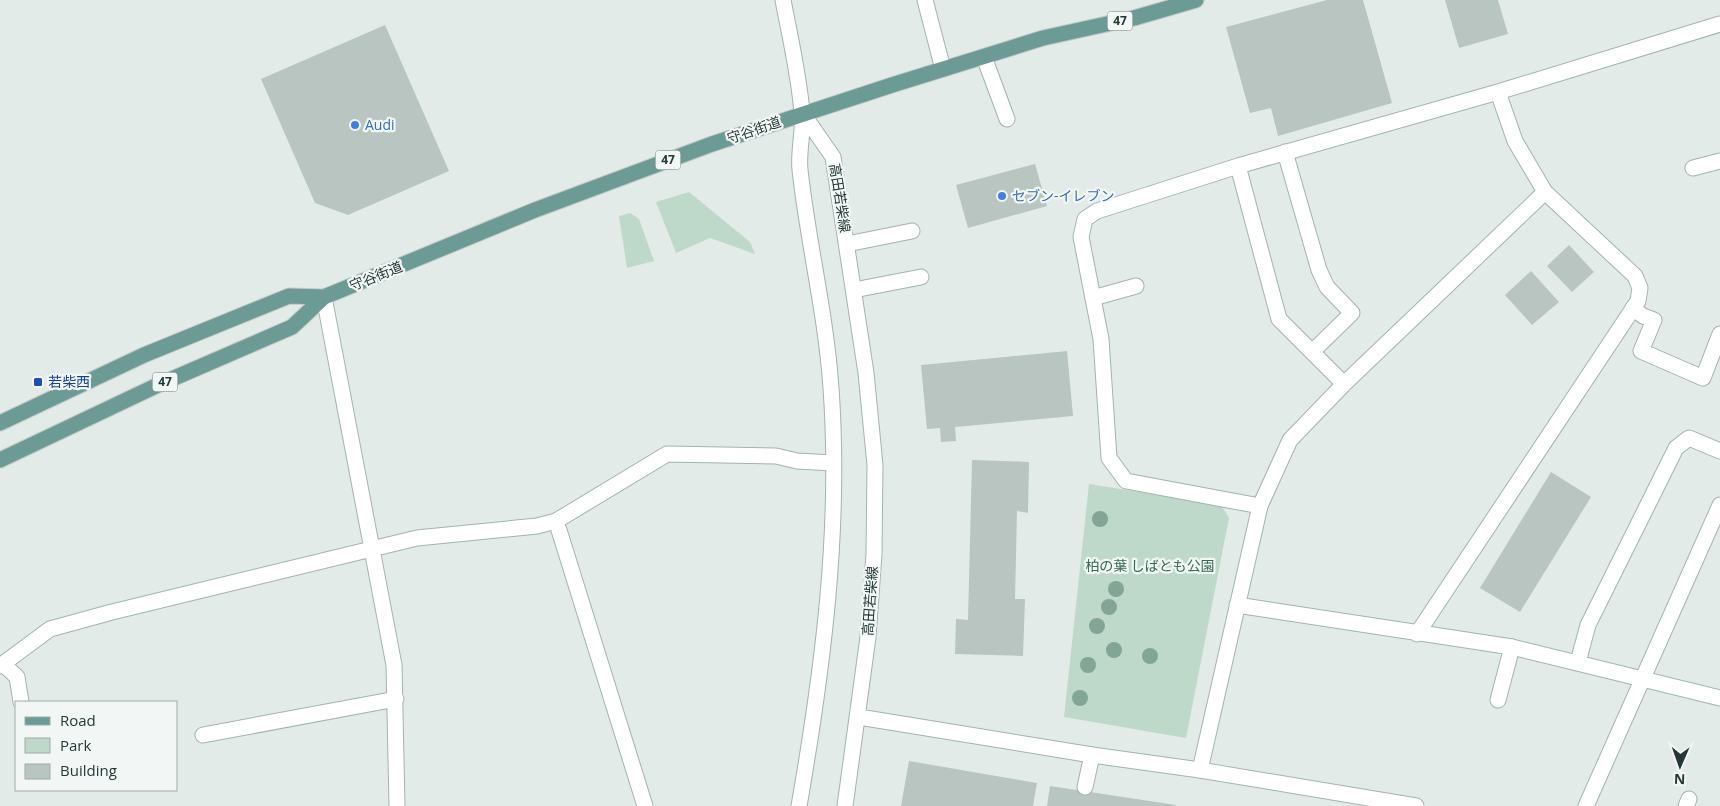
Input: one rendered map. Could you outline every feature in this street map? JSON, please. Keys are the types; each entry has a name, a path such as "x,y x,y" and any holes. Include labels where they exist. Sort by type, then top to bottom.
{"main road":[{"name":"守谷街道","path":"0,460 158,385 292,327 324,297 535,210 712,144 984,56 1043,38 1134,18 1196,0"},
{"name":"守谷街道","path":"0,423 144,355 289,296 324,297"}],"street":[{"path":"783,0 802,114 800,168 820,295 831,387 834,464 832,552 827,611 816,708 799,806"},
{"path":"925,0 943,70"},
{"path":"1260,506 1126,481 1108,458 1101,338 1081,237 1085,219 1097,211 1238,166 1498,92 1720,24"},
{"path":"984,56 1007,119"},
{"path":"1417,634 1638,301 1640,288 1635,276 1545,192 1515,142 1498,92"},
{"name":"高田若柴線","path":"802,114 833,157 866,373 874,465 874,554 859,718 846,806"},
{"path":"1285,152 1319,270 1327,287 1352,313 1312,352"},
{"path":"1693,168 1720,161"},
{"path":"1238,166 1280,320 1344,384"},
{"path":"1200,770 1260,506 1290,440 1344,384 1545,192"},
{"path":"847,244 912,231"},
{"path":"854,290 921,277"},
{"path":"1093,298 1136,286"},
{"path":"324,297 394,665 397,806"},
{"path":"1633,308 1643,316 1654,320 1641,351 1703,378 1720,334"},
{"path":"1578,662 1588,625 1676,448 1688,438 1720,451"},
{"path":"21,701 17,677 2,665 50,629 112,612 417,538 537,526 556,521 667,454 776,456 797,461 834,464"},
{"path":"1586,806 1720,505"},
{"path":"559,530 645,806"},
{"path":"1237,605 1512,647 1720,696"},
{"path":"1498,700 1512,647"},
{"path":"203,735 396,699"},
{"path":"859,718 1200,770 1416,806"},
{"path":"1085,787 1092,755"}],"green space":[{"path":"689,192 750,242 755,254 710,238 676,253 656,202"},
{"path":"630,213 639,219 654,261 627,268 619,216"},
{"name":"柏の葉 しばとも公園","path":"1089,484 1221,505 1229,518 1186,738 1064,717"}],"building":[{"path":"1327,0 1363,0 1392,103 1278,136 1271,108 1250,113 1226,27"},
{"path":"1445,0 1498,0 1508,34 1459,48"},
{"name":"Audi","path":"385,25 449,171 348,215 315,203 261,79"},
{"name":"セブン-イレブン","path":"1035,164 1047,206 968,228 956,185"},
{"path":"1569,245 1594,272 1572,292 1547,266"},
{"path":"1531,271 1559,302 1532,325 1505,295"},
{"path":"1067,351 1073,416 955,427 956,441 941,442 940,428 927,429 921,365"},
{"path":"972,460 1029,462 1028,513 1017,511 1015,599 1025,599 1023,656 955,654 956,619 968,620"},
{"path":"1551,472 1591,497 1520,612 1480,588"},
{"path":"909,761 1037,783 1033,806 901,806"},
{"path":"1050,786 1176,805 1176,806 1047,806"}],"place":[{"name":"Audi","path":"355,125"},
{"name":"セブン-イレブン","path":"1002,196"},
{"name":"若柴西","path":"38,382"}]}
